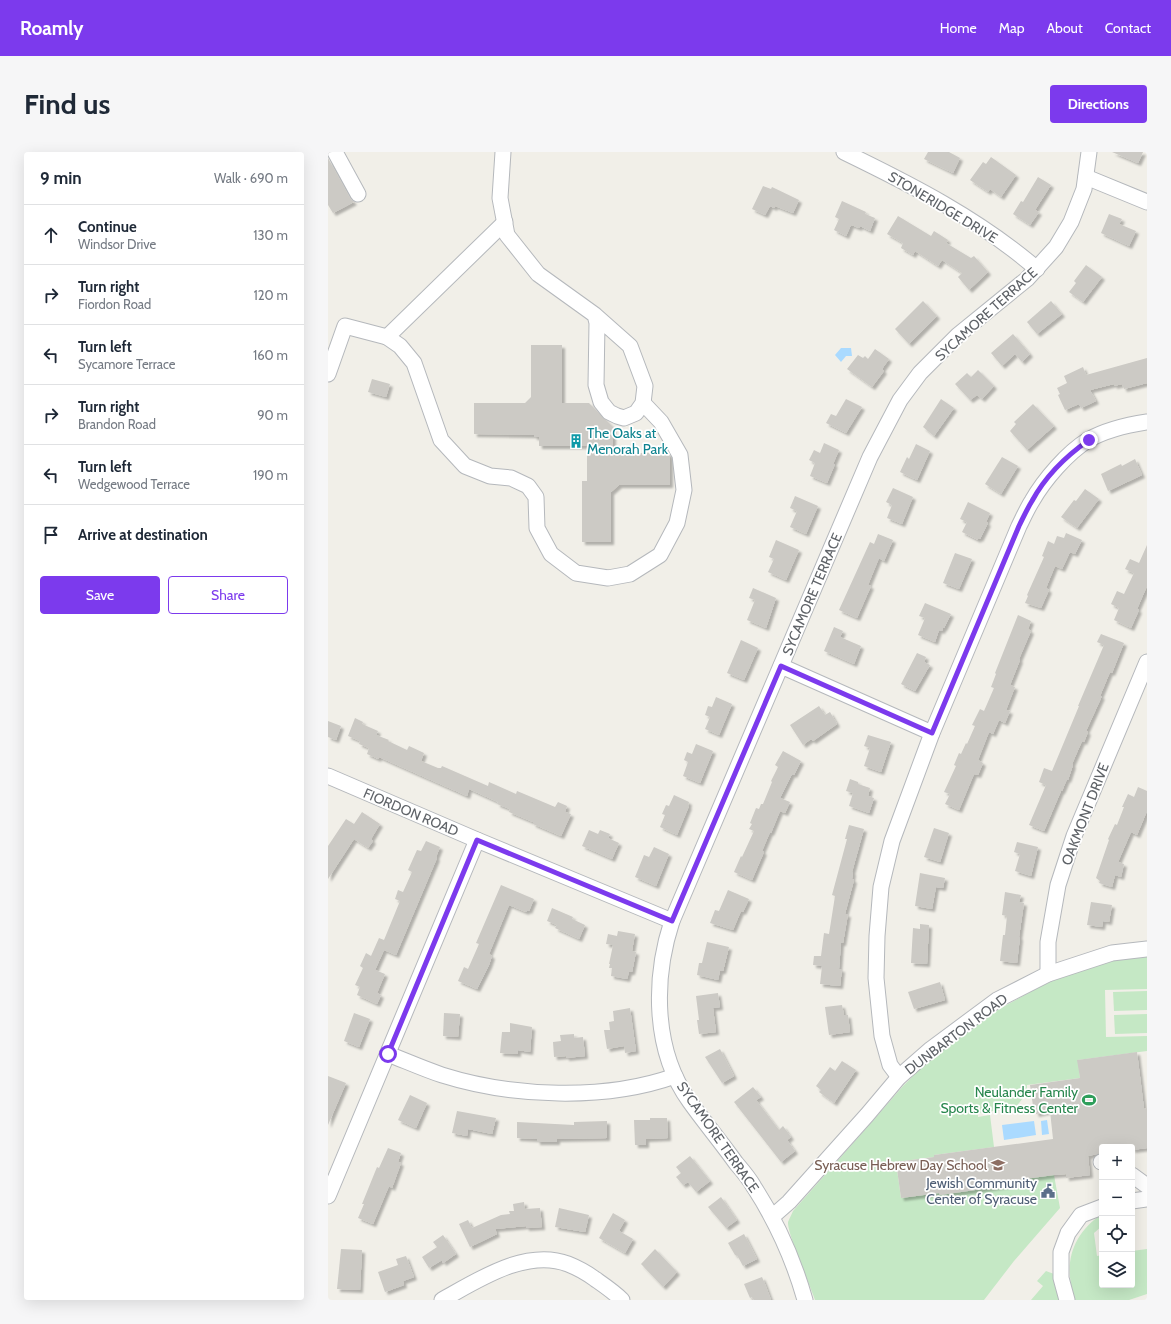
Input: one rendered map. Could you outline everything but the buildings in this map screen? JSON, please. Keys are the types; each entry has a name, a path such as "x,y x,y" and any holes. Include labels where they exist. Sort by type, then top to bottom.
{"street":[{"path":"335,152 358,194"},
{"path":"503,152 500,198 507,235 538,274 595,316 630,346 645,386 643,403 636,413 624,418 609,412 602,402 596,385 597,323 595,316"},
{"name":"STONERIDGE DRIVE","path":"844,152 912,185 978,224 1021,255 1037,269"},
{"name":"SYCAMORE TERRACE","path":"805,1300 772,1217 754,1186 689,1101 675,1076 667,1054 660,1013 660,976 668,934 672,921 870,457 900,400 920,373 958,335 1027,279 1056,247 1071,222 1084,189 1089,152"},
{"path":"1086,177 1147,202"},
{"path":"387,337 505,222"},
{"path":"328,374 344,326 387,337 400,346 414,363 441,440 465,466 490,476 511,478 528,486 536,497 537,528 552,554 576,573 608,578 630,574 660,555 677,523 684,490 680,455 661,422 643,403"},
{"path":"899,1077 890,1065 882,1036 876,978 877,936 881,887 892,841 932,733 1019,526 1032,500 1054,470 1089,440 1115,429 1147,422"},
{"name":"OAKMONT DRIVE","path":"1048,974 1048,942 1058,886 1074,836 1147,662"},
{"path":"781,666 932,733"},
{"name":"FIORDON ROAD","path":"328,776 672,921"},
{"path":"328,1196 477,840"},
{"name":"DUNBARTON ROAD","path":"772,1217 789,1202 899,1077 931,1049 997,1000 1048,974 1112,953 1147,949"},
{"path":"388,1054 442,1075 481,1085 526,1092 563,1094 620,1089 664,1080 675,1076"},
{"path":"1135,1177 1147,1186"},
{"path":"1135,1201 1147,1199"},
{"path":"1068,1300 1061,1278 1060,1252 1068,1233 1080,1216 1099,1208"},
{"path":"442,1300 487,1274 511,1264 551,1260 568,1264 586,1272 613,1291 622,1300"}],"green space":[{"path":"1147,956 1147,989 1105,990 1106,1037 1147,1036 1147,1051 1078,1060 1080,1078 1027,1085 1027,1093 1015,1108 978,1113 978,1117 990,1115 994,1147 896,1162 901,1198 939,1193 940,1195 1017,1184 1017,1180 1054,1175 1060,1208 1014,1261 984,1300 815,1300 791,1237 788,1221 793,1211 903,1086 928,1061 992,1013 1054,979 1084,968 1116,960"},
{"path":"1147,991 1147,1010 1114,1011 1113,992"},
{"path":"1147,1014 1147,1033 1115,1034 1114,1015"},
{"path":"1099,1216 1099,1229 1094,1233 1097,1256 1099,1256 1099,1288 1135,1288 1135,1251 1147,1249 1147,1294 1129,1300 1075,1300 1071,1287 1070,1275 1072,1252 1083,1231"},
{"path":"1046,1271 1054,1274 1063,1300 1031,1300 1043,1286 1037,1281"}],"water":[{"path":"841,348 851,348 852,356 846,356 841,362 835,355"},
{"path":"1047,1120 1049,1134 1042,1135 1041,1121"},
{"path":"1034,1121 1036,1135 1004,1140 1002,1125"}],"place":[{"name":"The Oaks at Menorah Park","path":"576,441"},
{"name":"Neulander Family Sports & Fitness Center","path":"1089,1100"},
{"name":"Syracuse Hebrew Day School","path":"998,1165"},
{"name":"Jewish Community Center of Syracuse","path":"1048,1191"}],"route":[{"path":"388,1054 477,840 672,921 781,666 932,733 1019,526 1032,500 1054,470 1089,440"}]}
